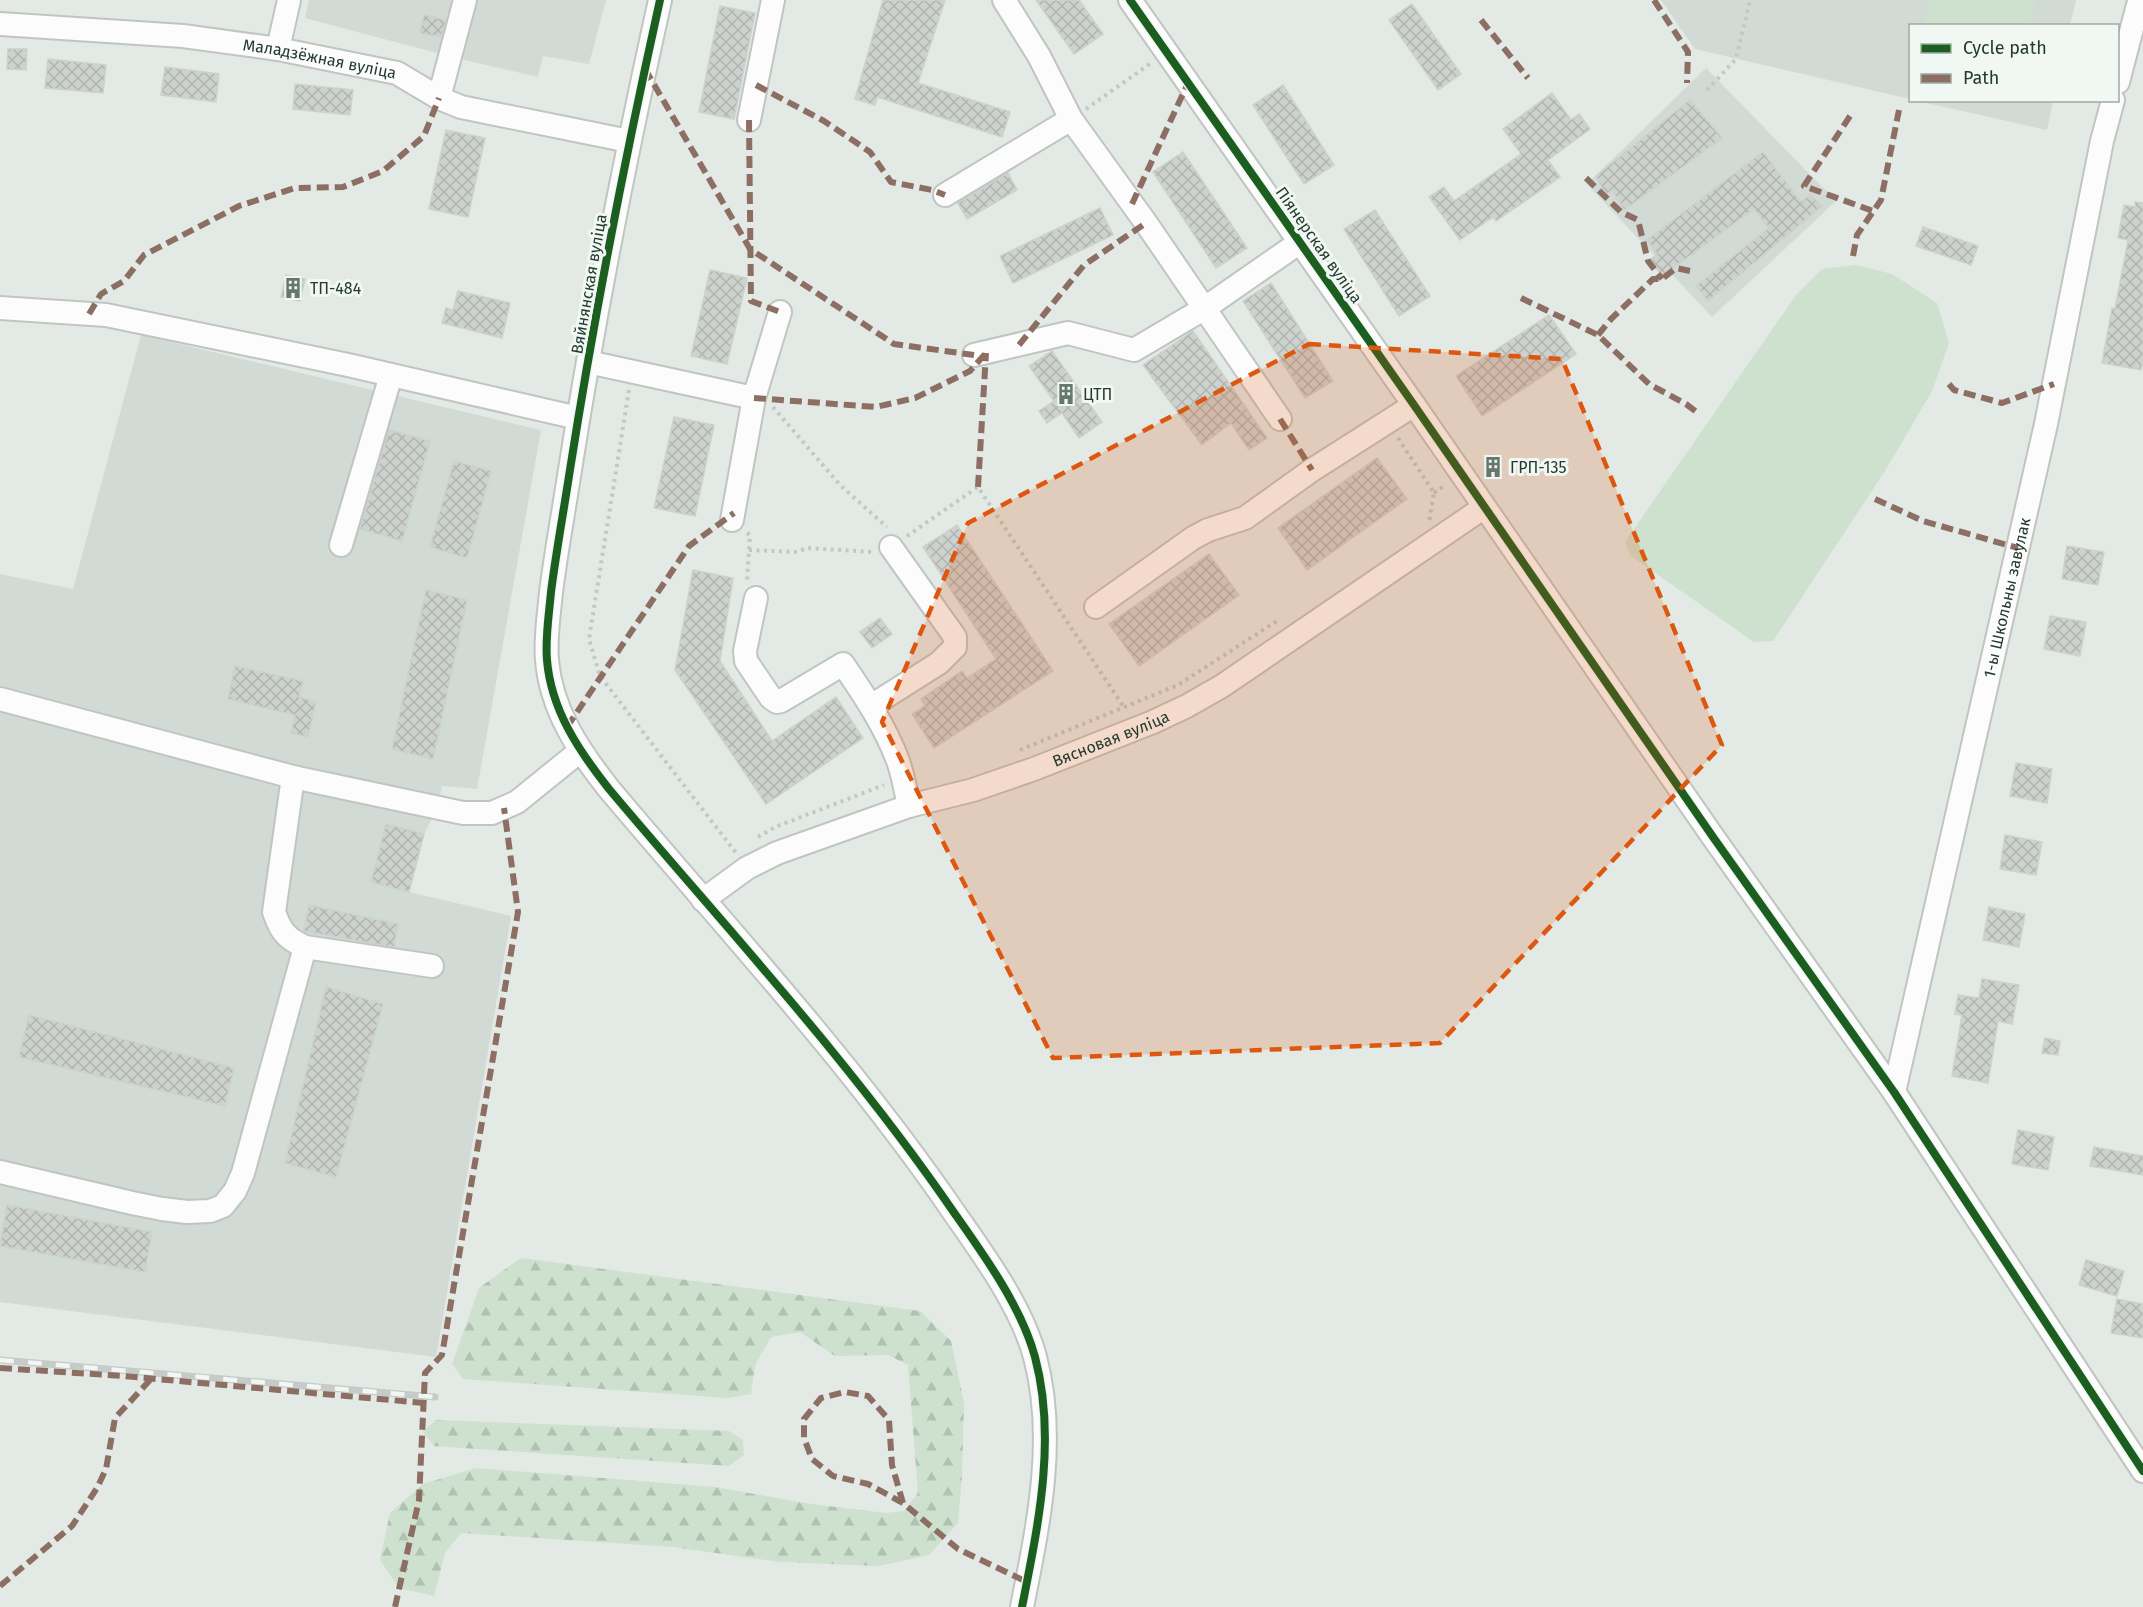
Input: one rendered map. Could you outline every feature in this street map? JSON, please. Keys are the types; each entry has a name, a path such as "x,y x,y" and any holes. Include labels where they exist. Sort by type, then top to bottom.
{"street":[{"path":"278,49 289,0"},
{"path":"439,98 465,0"},
{"name":"Вяйнянская вуліца","path":"660,0 629,141 578,418 547,629 548,666 560,710 580,751 615,796 842,1063 916,1159 986,1258 1028,1336 1035,1354 1042,1388 1045,1432 1038,1519 1022,1607"},
{"path":"749,120 773,0"},
{"path":"1004,0 1039,56 1071,119 1205,308 1280,419"},
{"name":"Піянерская вуліца","path":"1130,0 1713,837 1894,1092 2143,1471"},
{"path":"2119,78 2138,5 2142,0"},
{"name":"Маладзёжная вуліца","path":"0,24 183,36 278,49 398,74 439,98 461,107 629,141"},
{"name":"1-ы Школьны завулак","path":"1894,1092 2046,424 2102,141 2112,102"},
{"path":"945,195 1071,119"},
{"path":"974,356 1068,333 1134,350 1205,308 1300,242"},
{"path":"0,308 106,315 236,341 578,418"},
{"path":"732,520 754,398 780,312"},
{"path":"588,362 754,398"},
{"path":"341,545 391,375"},
{"path":"1096,607 1193,538 1208,530 1245,518 1312,470 1414,405"},
{"name":"Вясновая вуліца","path":"703,900 741,860 795,846 909,807 973,790 1034,769 1187,706 1222,686 1484,508"},
{"path":"871,706 939,663 955,647 955,637 896,543"},
{"path":"754,593 745,651 746,661 771,698 777,702 782,701 843,664 888,736 899,764 909,807"},
{"path":"0,699 293,777 463,813 492,813 517,802 531,793 580,751"},
{"path":"293,777 274,912 279,927 290,939 305,947 432,966"},
{"path":"0,1172 162,1209 187,1212 210,1211 223,1206 235,1191 243,1173 305,947"}],"path":[{"path":"1707,90 1736,59 1750,0"},
{"path":"1071,119 1166,52"},
{"path":"632,371 589,639 600,676 741,860"},
{"path":"754,398 772,405 840,485 896,543"},
{"path":"1388,423 1434,493 1429,522 1419,529"},
{"path":"749,550 797,552 807,548 874,552 896,543 978,487 1138,728"},
{"path":"732,520 750,536 747,581 754,593"},
{"path":"1017,751 1178,686 1288,614"},
{"path":"754,839 775,827 903,778"},
{"path":"741,860 744,845"}],"highlighted area":[{"path":"1309,344 1562,359 1722,745 1440,1043 1053,1058 882,722 968,523"}],"shaded area":[{"path":"309,0 606,0 589,64 543,56 538,77 305,18"},
{"path":"1661,0 2076,0 2070,24 1909,24 1909,99 1695,49"},
{"path":"1706,68 1836,201 1712,317 1587,184"},
{"path":"1922,102 2053,102 2047,130"},
{"path":"141,335 541,430 477,789 442,786 437,809 424,834 409,892 511,916 436,1357 0,1302 0,574 73,589"}],"green space":[{"path":"1928,0 2035,0 2030,24 1925,24"},
{"path":"1856,265 1892,274 1937,303 1949,343 1932,391 1885,471 1773,641 1754,642 1631,556 1625,542 1796,295 1822,269"},
{"path":"521,1258 920,1311 951,1341 964,1403 958,1523 929,1555 879,1566 780,1562 673,1547 461,1533 445,1553 434,1596 399,1588 380,1560 390,1513 423,1484 476,1468 715,1487 811,1504 886,1513 904,1511 918,1493 908,1365 888,1355 835,1356 800,1332 771,1337 755,1365 751,1394 728,1398 463,1379 452,1364 479,1288"},
{"path":"436,1420 729,1431 743,1440 744,1455 729,1466 434,1446 423,1432"}],"building":[{"path":"883,0 945,0 918,83 1010,112 1002,137 877,97 875,105 855,99"},
{"path":"1036,0 1079,0 1103,34 1074,54"},
{"path":"1412,4 1461,74 1438,90 1389,20"},
{"path":"720,6 755,13 734,119 699,112"},
{"path":"424,15 446,20 441,37 420,33"},
{"path":"8,49 27,49 26,70 7,69"},
{"path":"48,59 106,65 103,93 45,88"},
{"path":"165,67 219,74 216,102 161,95"},
{"path":"295,84 353,90 350,115 293,109"},
{"path":"1283,85 1334,165 1304,184 1253,105"},
{"path":"1552,93 1571,120 1579,114 1590,129 1548,160 1560,177 1496,221 1493,217 1460,240 1429,197 1444,187 1454,201 1521,154 1503,129"},
{"path":"1690,100 1722,138 1624,210 1612,190 1606,195 1596,176"},
{"path":"446,130 485,138 468,217 429,209"},
{"path":"1183,152 1247,248 1216,268 1153,172"},
{"path":"1763,152 1801,202 1810,195 1822,206 1708,301 1696,286 1769,228 1754,209 1662,276 1650,260 1657,254 1647,240"},
{"path":"1008,173 1017,190 967,219 958,203"},
{"path":"2135,202 2143,203 2143,362 2141,370 2102,363 2128,240 2118,238 2124,205 2135,207"},
{"path":"1100,208 1113,235 1013,283 1000,256"},
{"path":"1375,210 1430,296 1399,316 1344,229"},
{"path":"1923,227 1978,246 1971,265 1916,246"},
{"path":"710,270 747,278 727,364 691,356"},
{"name":"ТП-484","path":"286,275 305,279 300,301 281,297"},
{"path":"1271,283 1333,381 1305,398 1243,301"},
{"path":"458,291 510,303 502,338 442,323 446,308 453,310"},
{"path":"1549,315 1576,354 1482,416 1456,376"},
{"path":"1193,331 1267,438 1249,450 1231,423 1202,445 1143,365"},
{"name":"ЦТП","path":"1052,351 1102,422 1079,438 1062,413 1047,423 1039,411 1054,401 1029,366"},
{"path":"674,417 714,425 695,516 654,508"},
{"path":"389,430 430,441 402,541 360,529"},
{"path":"1377,458 1407,499 1307,570 1278,528"},
{"path":"454,461 491,471 467,558 430,547"},
{"path":"957,525 1053,671 934,748 912,714 925,706 921,699 962,671 967,678 996,659 923,547"},
{"path":"2067,546 2104,552 2098,585 2062,579"},
{"path":"1209,554 1239,595 1139,666 1109,624"},
{"path":"693,570 733,578 720,661 772,741 836,697 863,738 766,804 675,670"},
{"path":"426,590 467,600 433,759 392,749"},
{"path":"2050,616 2086,622 2080,656 2044,649"},
{"path":"880,618 892,634 872,648 860,632"},
{"path":"235,666 303,681 299,697 316,702 308,737 291,733 295,715 228,699"},
{"path":"2016,763 2052,769 2047,803 2010,796"},
{"path":"386,824 424,834 409,892 371,882"},
{"path":"2005,835 2042,842 2036,875 2000,869"},
{"path":"309,905 398,924 394,947 304,931"},
{"path":"1989,907 2025,914 2019,947 1983,940"},
{"path":"1982,979 2019,985 2012,1024 1998,1021 1988,1083 1952,1076 1962,1015 1955,1014 1958,995 1979,998"},
{"path":"326,987 383,1004 336,1177 285,1163"},
{"path":"29,1015 234,1068 225,1106 19,1057"},
{"path":"2045,1038 2060,1041 2058,1055 2042,1053"},
{"path":"2018,1130 2054,1137 2048,1170 2012,1164"},
{"path":"2094,1147 2143,1156 2143,1175 2090,1166"},
{"path":"7,1205 152,1232 145,1272 0,1246"},
{"path":"2086,1260 2124,1271 2117,1296 2079,1285"},
{"path":"2117,1299 2143,1304 2143,1338 2111,1333"}],"railway":[{"path":"0,1360 435,1397"}],"marked path":[{"path":"1654,0 1688,52 1687,83"},
{"path":"1481,20 1528,78"},
{"path":"645,69 750,249 894,344 974,355"},
{"path":"1132,204 1188,83"},
{"path":"756,85 824,121 870,152 891,182 932,190 945,195"},
{"path":"89,314 101,294 124,281 144,255 239,206 295,188 343,187 383,171 424,136 439,98"},
{"path":"1853,256 1857,235 1881,200 1899,110"},
{"path":"1850,116 1804,186 1873,211"},
{"path":"749,120 751,301 780,312"},
{"path":"1586,178 1621,212 1638,220 1648,261 1662,279"},
{"path":"1019,345 1084,265 1146,223"},
{"path":"1598,335 1611,319 1653,279 1662,279 1676,268 1690,271"},
{"path":"1521,298 1598,335 1649,384 1686,404 1699,414"},
{"path":"754,398 876,407 915,398 970,371 986,353"},
{"path":"978,487 986,353"},
{"path":"1949,384 1954,390 2002,403 2054,384"},
{"path":"1280,419 1312,470"},
{"path":"1875,499 1923,521 2018,548"},
{"path":"567,727 689,546 734,513"},
{"path":"395,1607 419,1500 425,1373 442,1355 518,912 504,808"},
{"path":"0,1368 123,1376 424,1403"},
{"path":"0,1586 72,1526 97,1488 106,1469 115,1418 151,1379"},
{"path":"903,1503 868,1484 833,1476 812,1459 804,1438 804,1419 821,1398 845,1392 868,1396 889,1420 892,1465 903,1503 958,1549 1027,1582"}],"cycle path":[{"path":"660,0 611,237 557,548 546,643 554,696 568,729 598,775 874,1103 990,1264 1012,1301 1035,1357 1044,1419 1043,1482 1022,1607"},
{"path":"1130,0 1713,837 1894,1092 2143,1471"}],"place":[{"name":"ТП-484","path":"293,288"},
{"name":"ЦТП","path":"1066,394"},
{"name":"ГРП-135","path":"1493,467"}]}
